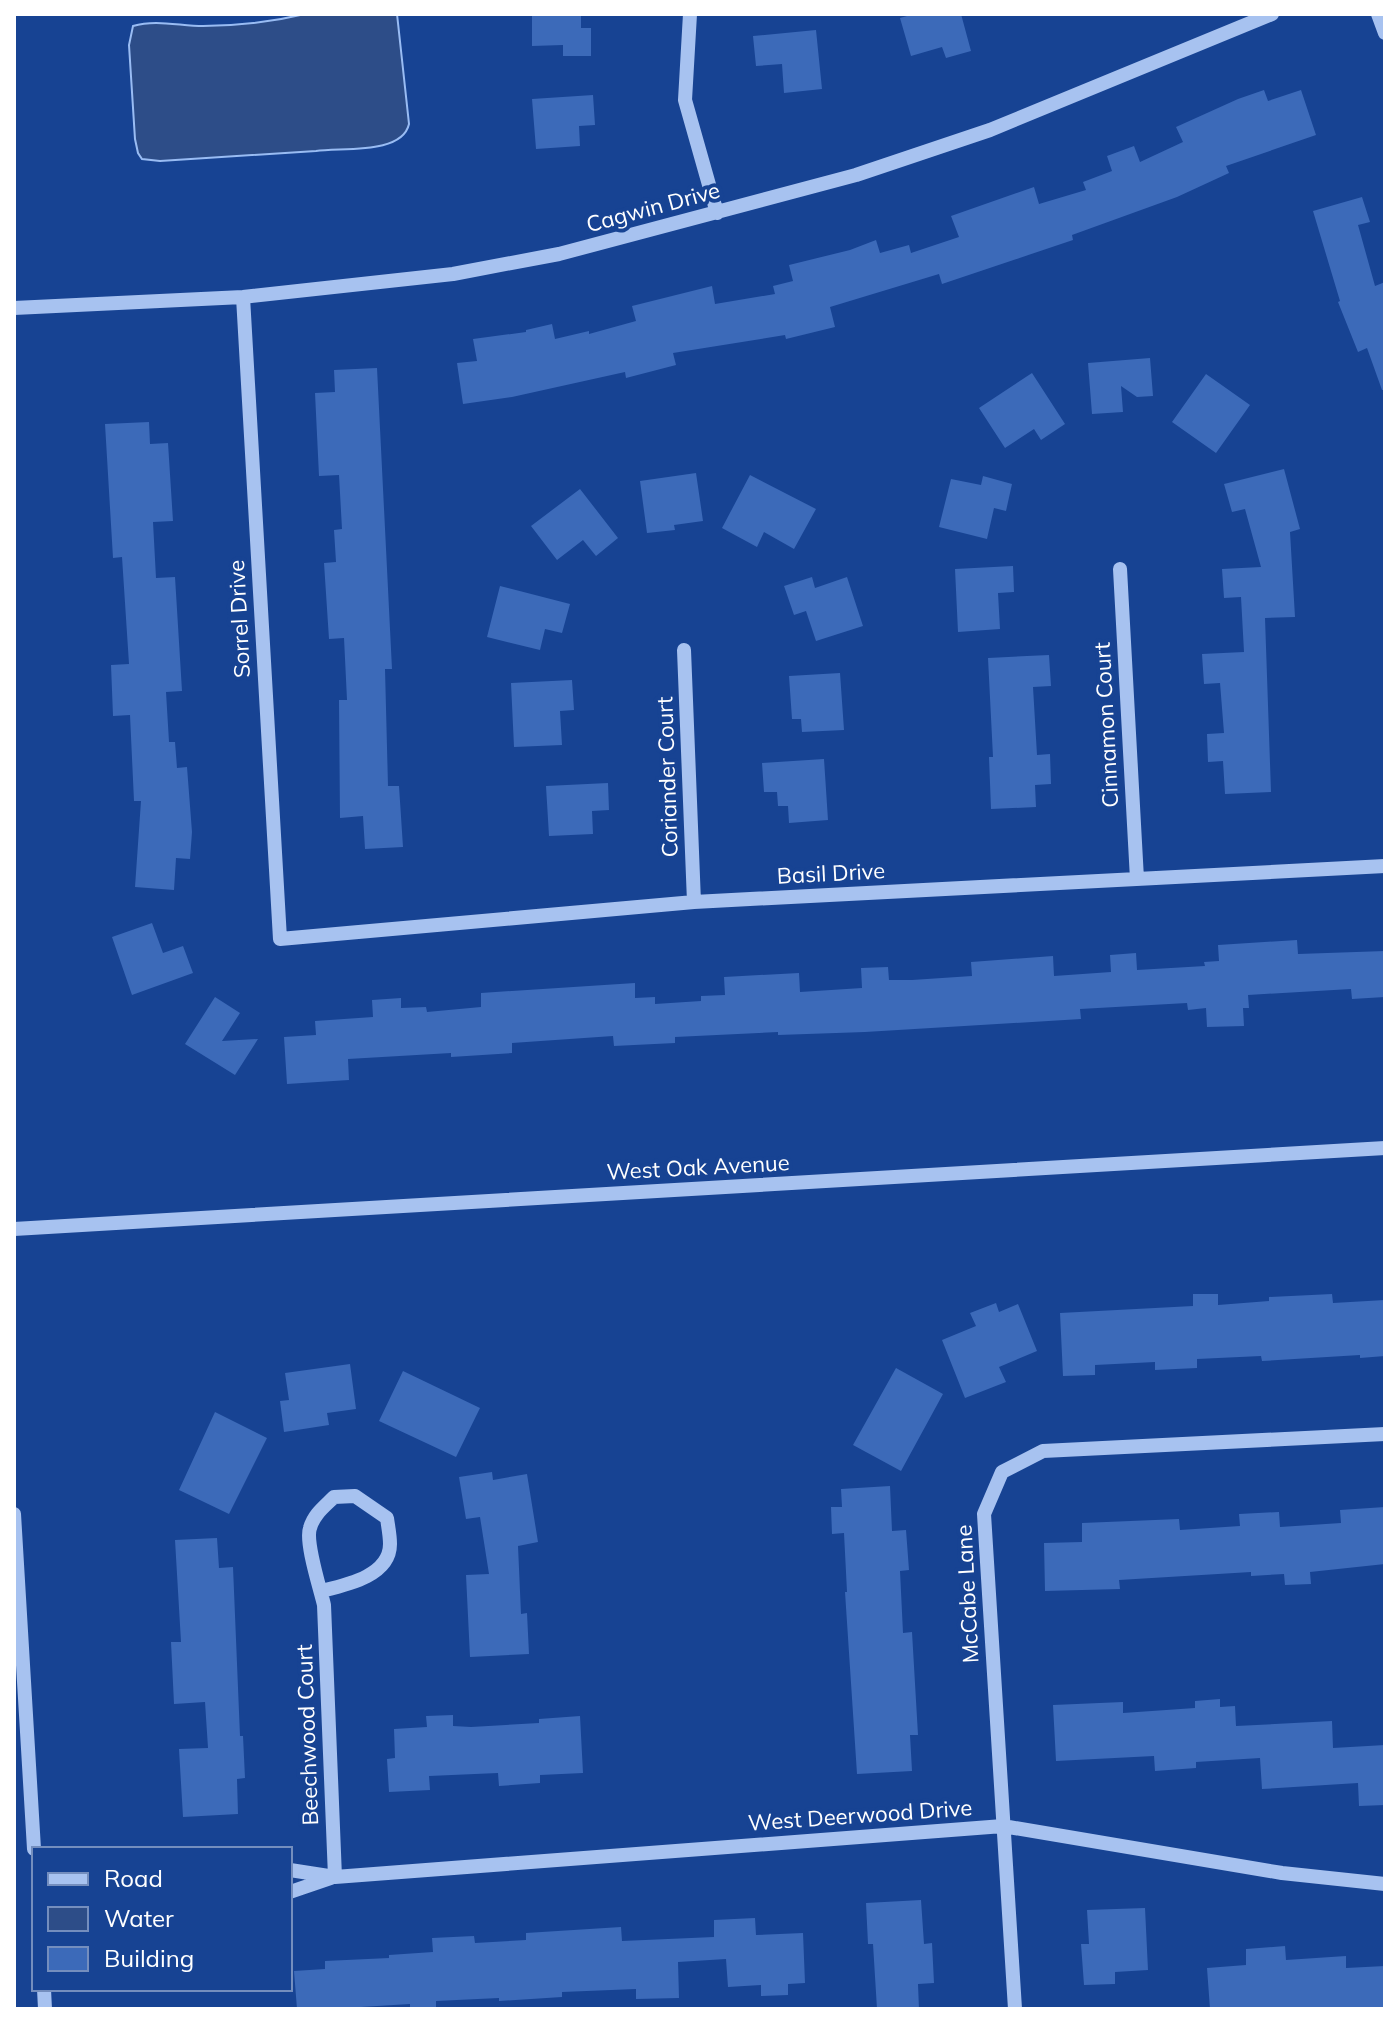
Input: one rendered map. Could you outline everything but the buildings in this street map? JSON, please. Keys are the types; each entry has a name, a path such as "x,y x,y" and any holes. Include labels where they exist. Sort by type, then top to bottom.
{"street":[{"path":"690,14 685,100 717,213"},
{"name":"Cagwin Drive","path":"14,308 243,297 453,274 559,254 856,175 990,130 1272,14"},
{"path":"1378,14 1385,33"},
{"name":"Sorrel Drive","path":"243,297 280,939"},
{"name":"Cinnamon Court","path":"1120,569 1137,879"},
{"name":"Coriander Court","path":"684,650 694,902"},
{"name":"Basil Drive","path":"280,939 694,902 1385,866"},
{"name":"West Oak Avenue","path":"14,1229 1385,1148"},
{"name":"McCabe Lane","path":"1015,2009 984,1514 1002,1472 1043,1451 1385,1434"},
{"name":"Beechwood Court","path":"321,1591 344,1585 380,1568 391,1547 387,1518 355,1496 334,1497 316,1514 308,1532 324,1605 335,1877"},
{"path":"14,1514 34,1847"},
{"name":"West Deerwood Drive","path":"292,1870 335,1877 1003,1826 1282,1873 1385,1884"},
{"name":"West Deerwood Drive","path":"292,1891 335,1877"}],"water":[{"path":"305,14 397,14 409,124 404,134 395,141 369,148 160,161 142,159 135,139 129,45 133,26 159,23 229,25"}]}
